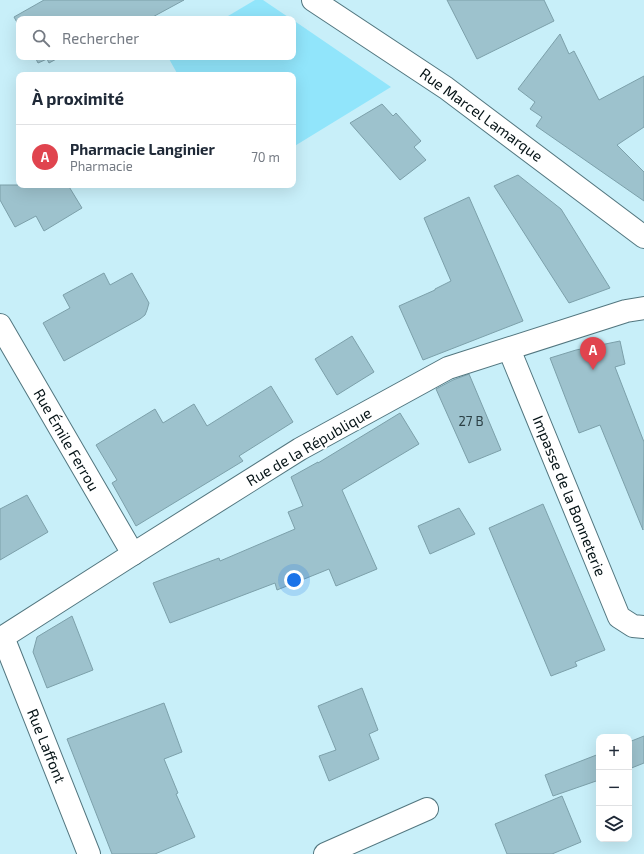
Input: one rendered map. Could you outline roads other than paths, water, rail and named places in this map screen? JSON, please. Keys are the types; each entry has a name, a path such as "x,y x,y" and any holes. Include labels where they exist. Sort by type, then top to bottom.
{"street":[{"name":"Rue Marcel Lamarque","path":"313,0 446,88 644,237"},
{"name":"Rue de la République","path":"2,638 300,449 448,368 626,311 644,308"},
{"name":"Rue Émile Ferrou","path":"0,325 133,554"},
{"name":"Impasse de la Bonneterie","path":"509,349 619,617 633,626 644,627"},
{"name":"Rue Laffont","path":"2,638 89,854"},
{"path":"326,854 427,809"}],"place":[{"name":"Pharmacie Langinier","path":"593,370"}]}
